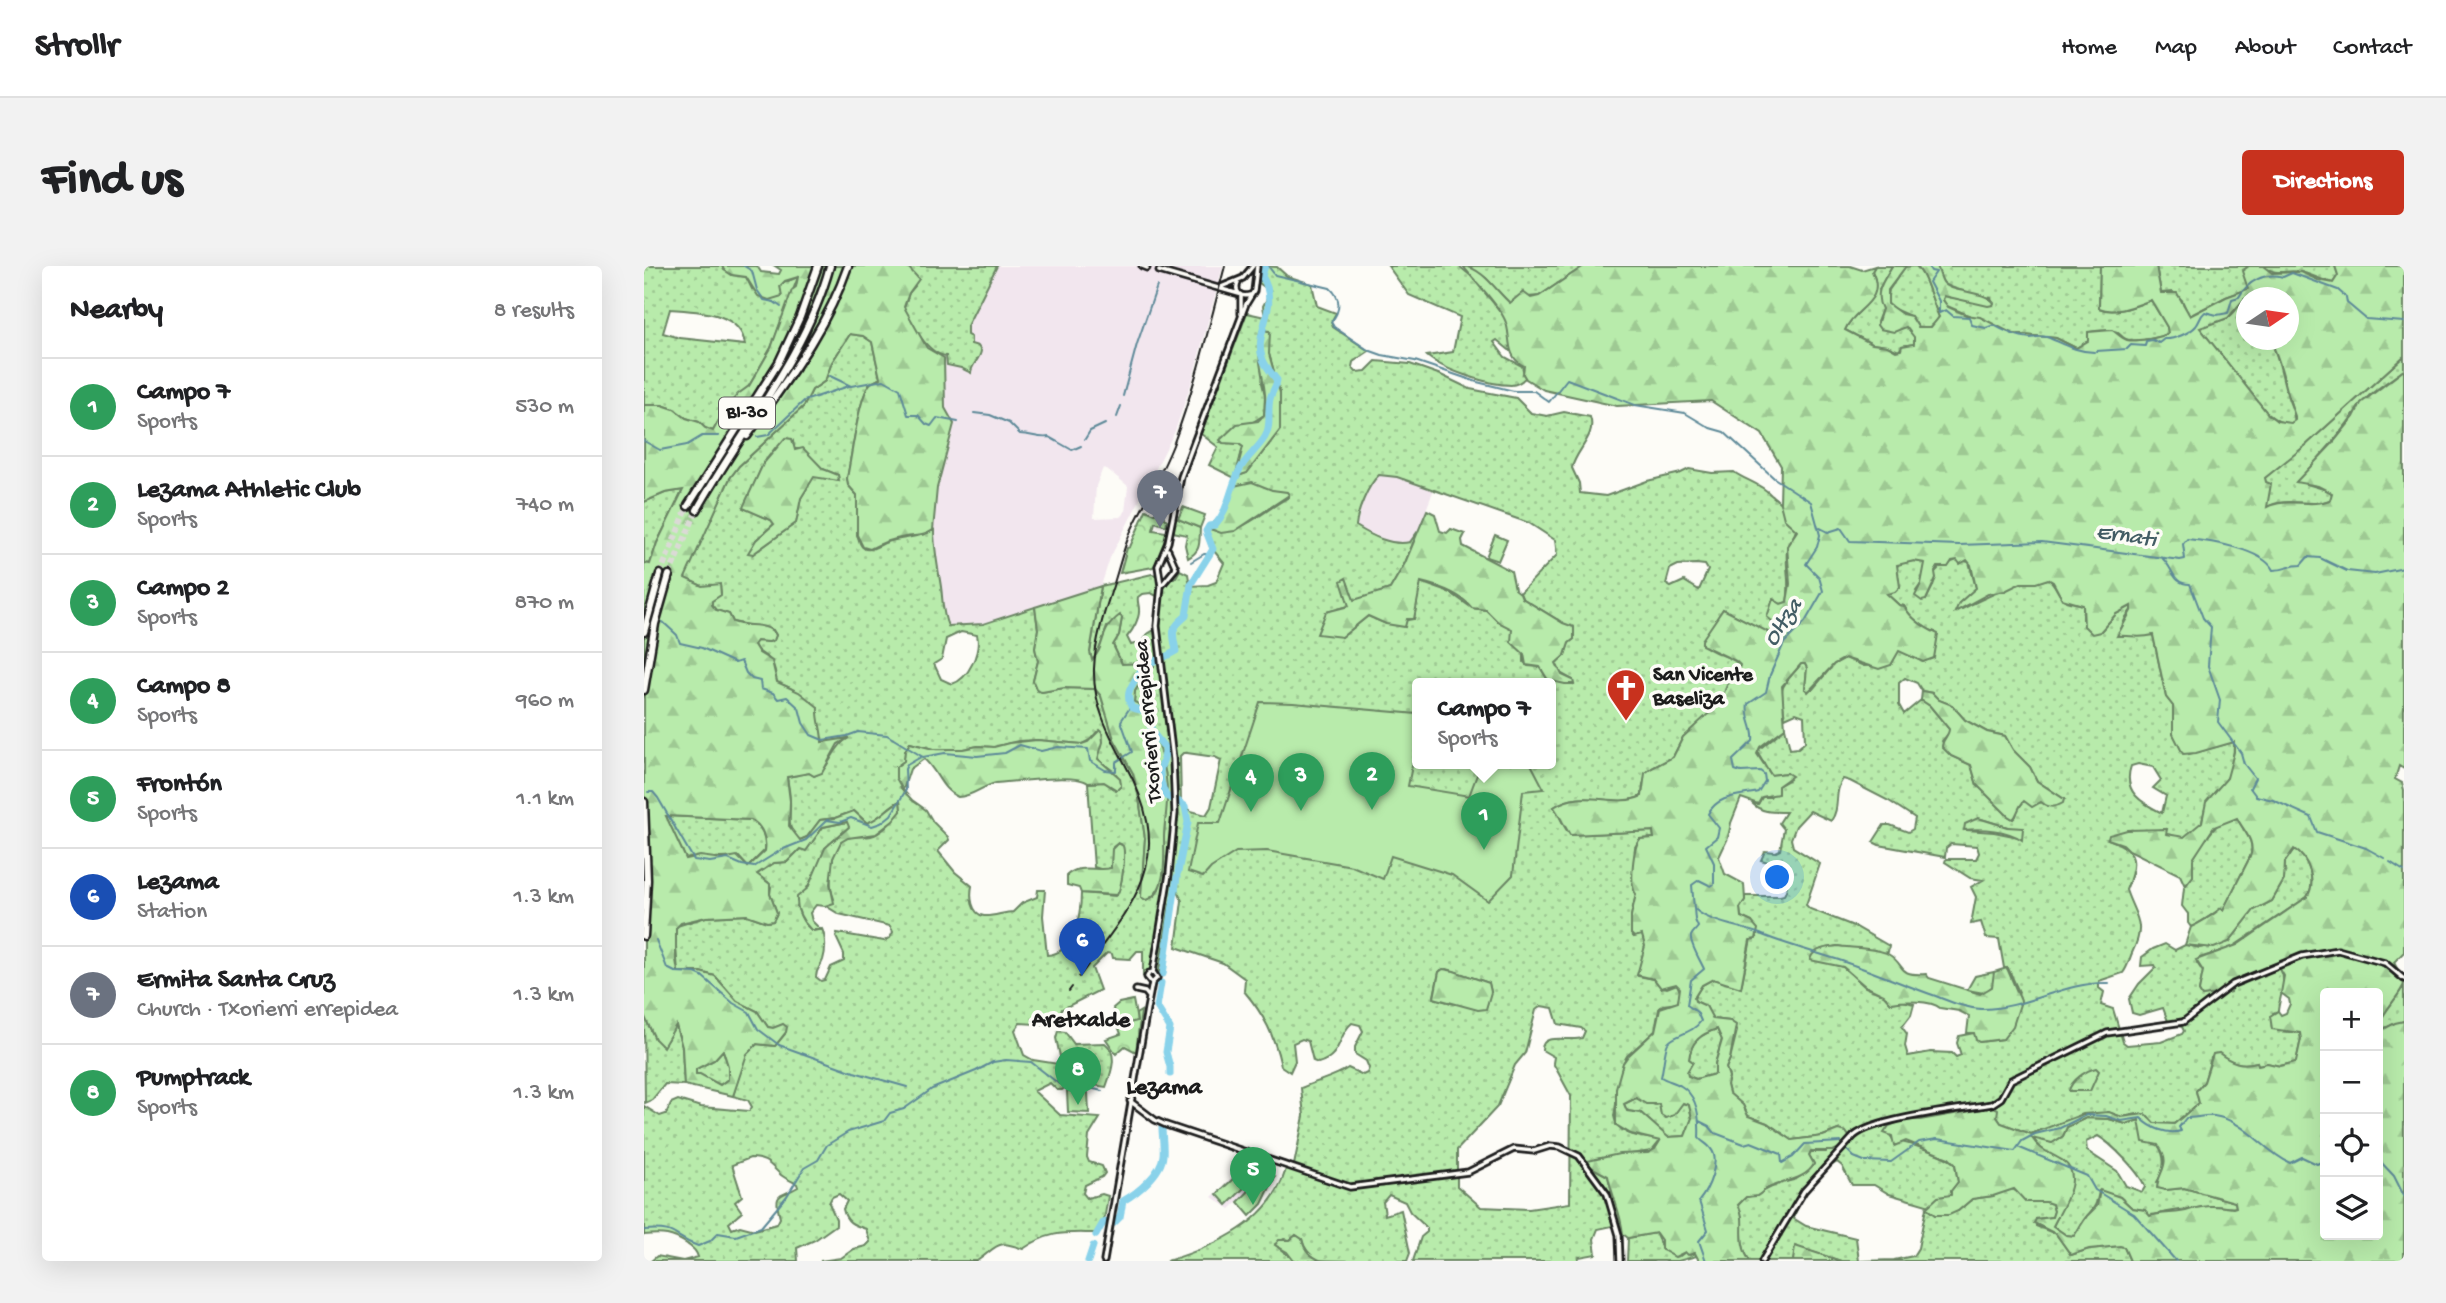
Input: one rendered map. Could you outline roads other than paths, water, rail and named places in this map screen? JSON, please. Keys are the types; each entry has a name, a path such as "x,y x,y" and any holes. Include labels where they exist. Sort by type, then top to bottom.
{"highway":[{"name":"BI-30","path":"688,506 768,379 805,306 818,266"},
{"name":"BI-30","path":"697,510 783,374 811,320 830,266"},
{"path":"714,480 796,369 824,322 848,266"},
{"path":"644,632 660,574"},
{"path":"644,690 655,624 669,575"},
{"path":"644,802 647,880 644,936"}],"street":[{"name":"Txorierri errepidea","path":"1239,322 1240,294 1236,289 1241,279 1255,266"},
{"name":"Txorierri errepidea","path":"1104,1261 1149,997 1152,983 1157,978 1153,972 1169,874 1175,813 1172,748 1158,634 1158,566 1168,542 1181,477 1254,288 1255,266"},
{"path":"1159,271 1250,295"},
{"path":"1216,287 1241,279 1253,282"},
{"name":"Txorierri errepidea","path":"1160,592 1167,576 1175,571 1176,566 1169,555 1168,542"},
{"path":"1162,559 1172,560"},
{"path":"1160,573 1167,576"},
{"path":"1762,1261 1804,1191 1854,1136 1863,1130 1913,1117 1992,1104 2001,1098 2011,1080 2107,1033 2183,1022 2228,987 2302,956 2338,950 2385,962 2404,979"},
{"path":"1136,990 1145,992 1149,997"},
{"path":"1130,1101 1166,1125 1350,1187 1468,1172 1514,1149 1534,1151 1550,1146 1560,1147 1579,1156 1607,1194 1619,1235 1620,1261"}],"waterway":[{"path":"744,266 752,271 757,290 764,300 781,307"},
{"path":"1165,657 1176,651 1173,635 1175,628 1186,616 1191,584 1213,549 1206,531 1220,519 1239,471 1267,432 1270,399 1277,380 1265,364 1261,352 1269,299 1262,276 1265,266"},
{"name":"Oltza","path":"1268,266 1275,275 1330,288 1338,304 1337,313 1331,322 1334,327 1368,350 1415,361 1477,382 1514,391 1534,391 1549,402 1567,379 1635,405 1685,413 1710,428 1724,432 1774,478 1811,502 1820,535 1817,547 1806,564 1819,577 1823,591 1805,622 1784,643 1770,675 1766,692 1748,704 1753,741 1733,760 1735,770 1760,771 1764,774 1765,781 1758,792 1723,800 1708,814 1719,828 1717,837 1706,846 1714,863 1714,884 1711,886 1699,880 1692,885 1698,927 1691,939 1704,969 1691,980 1687,1005 1697,1012 1701,1021 1693,1029 1668,1043 1661,1077 1687,1090 1698,1116 1699,1138 1714,1154 1712,1175 1699,1201 1708,1230 1699,1241 1706,1261"},
{"path":"1928,266 1931,271 1936,272 1929,282 1939,301 1939,313 1946,310 1953,316 1969,317 1972,325 1986,328 1994,325 2030,338 2045,336 2075,349 2094,352"},
{"path":"2096,351 2127,349 2131,345 2145,346 2146,341 2159,343 2164,339 2181,336 2196,326 2205,312 2217,315 2228,313 2232,299 2239,297 2247,286 2258,279 2283,277 2292,273 2338,290 2346,297 2347,303 2366,319 2404,322"},
{"path":"1258,283 1263,279"},
{"path":"1123,396 1157,286"},
{"path":"830,376 851,386 884,380 900,389 908,415 918,415 931,426 937,418 958,422"},
{"path":"757,437 768,435 804,401 849,386"},
{"path":"1117,417 1121,406"},
{"path":"974,413 990,415 1009,423 1020,434 1049,437 1072,450 1081,446"},
{"path":"1085,439 1090,431 1105,424"},
{"path":"644,441 660,450 687,445 702,436 719,436"},
{"name":"Ernati","path":"1820,528 1828,532 1841,528 1850,541 1959,545 2042,542 2180,560 2185,559 2183,544 2187,539 2247,551 2267,563 2273,570 2301,565 2308,557 2320,558 2347,571 2375,574 2404,568"},
{"path":"1191,562 1204,554 1211,554"},
{"path":"2163,559 2176,579 2190,584 2203,618 2211,627 2208,666 2220,700 2218,722 2241,753 2244,764 2255,778 2250,788 2256,796 2273,800 2311,817 2317,832 2366,848 2384,858"},
{"path":"663,622 677,635 680,643 702,648 735,663 741,661 746,673 752,679 760,681 761,689 773,693 778,699 787,697 799,708 803,723 811,735 823,740 858,732 887,735 923,757 945,753 977,756 1005,753 1020,745 1041,751 1058,747 1088,749 1090,761 1105,770 1116,771 1116,762 1132,752 1121,721 1131,706"},
{"path":"1156,660 1142,667 1129,691 1129,702 1132,708 1145,711 1153,733 1165,748 1160,775 1166,796 1170,798"},
{"path":"648,792 653,792 658,798 694,860 710,862 728,859 754,867 781,850 806,840 827,820 840,822 851,818 872,826 881,823 891,815 906,790 907,765 921,757"},
{"path":"1178,801 1185,806 1188,822 1178,872"},
{"path":"2390,862 2404,871"},
{"path":"1163,974 1177,877"},
{"path":"1696,910 1717,921 1974,1008 1998,1008 2076,986 2109,983"},
{"path":"656,940 667,968 675,972 702,976 733,1003 749,1012 758,1029 779,1045 854,1072 907,1087"},
{"path":"1161,983 1157,1007 1170,1028 1166,1052 1170,1074"},
{"path":"644,1230 669,1231 698,1246 710,1241 718,1233 736,1236 761,1227 787,1196 804,1168 818,1160 827,1145 848,1132 884,1121 890,1113 904,1109 932,1089 993,1062 1031,1062 1059,1084 1069,1076 1086,1087 1102,1091"},
{"path":"1847,1150 1864,1161 1891,1162 1919,1142 1937,1139 2015,1151 2022,1141 2035,1134 2060,1128 2086,1115 2106,1116 2121,1121 2141,1118 2154,1128 2170,1132 2181,1131 2179,1127 2186,1118 2211,1116 2235,1123 2290,1163 2302,1157 2317,1164 2320,1162"},
{"path":"1699,1121 1715,1133 1744,1144 1751,1142 1781,1154 1782,1163 1793,1157 1805,1144 1841,1142"},
{"path":"1114,1223 1120,1217 1123,1201 1142,1188 1162,1162 1162,1127"},
{"path":"2020,1148 2087,1176 2095,1190 2134,1214 2176,1261"},
{"path":"2383,1164 2394,1176 2404,1196"},
{"path":"1096,1235 1106,1222"},
{"path":"1088,1261 1093,1246"}],"tunnel":[{"path":"660,574 688,506"},
{"path":"669,575 697,510"}],"railway":[{"path":"1079,977 1132,901 1143,878 1149,854 1148,827 1141,798 1107,730 1096,694 1094,669 1098,637 1128,538 1181,423 1225,266"},
{"path":"1069,991 1072,987"}],"place":[{"name":"Ermita Santa Cruz","path":"1160,528"},
{"name":"San Vicente Baseliza","path":"1626,722"},
{"name":"Lezama Athletic Club","path":"1372,810"},
{"name":"Campo 2","path":"1301,811"},
{"name":"Campo 8","path":"1251,812"},
{"name":"Campo 7","path":"1484,850"},
{"name":"Lezama","path":"1082,976"},
{"name":"Pumptrack","path":"1078,1105"},
{"name":"Frontón","path":"1253,1205"}],"district":[{"name":"Aretxalde","path":"1081,1021"},
{"name":"Lezama","path":"1164,1088"}]}
